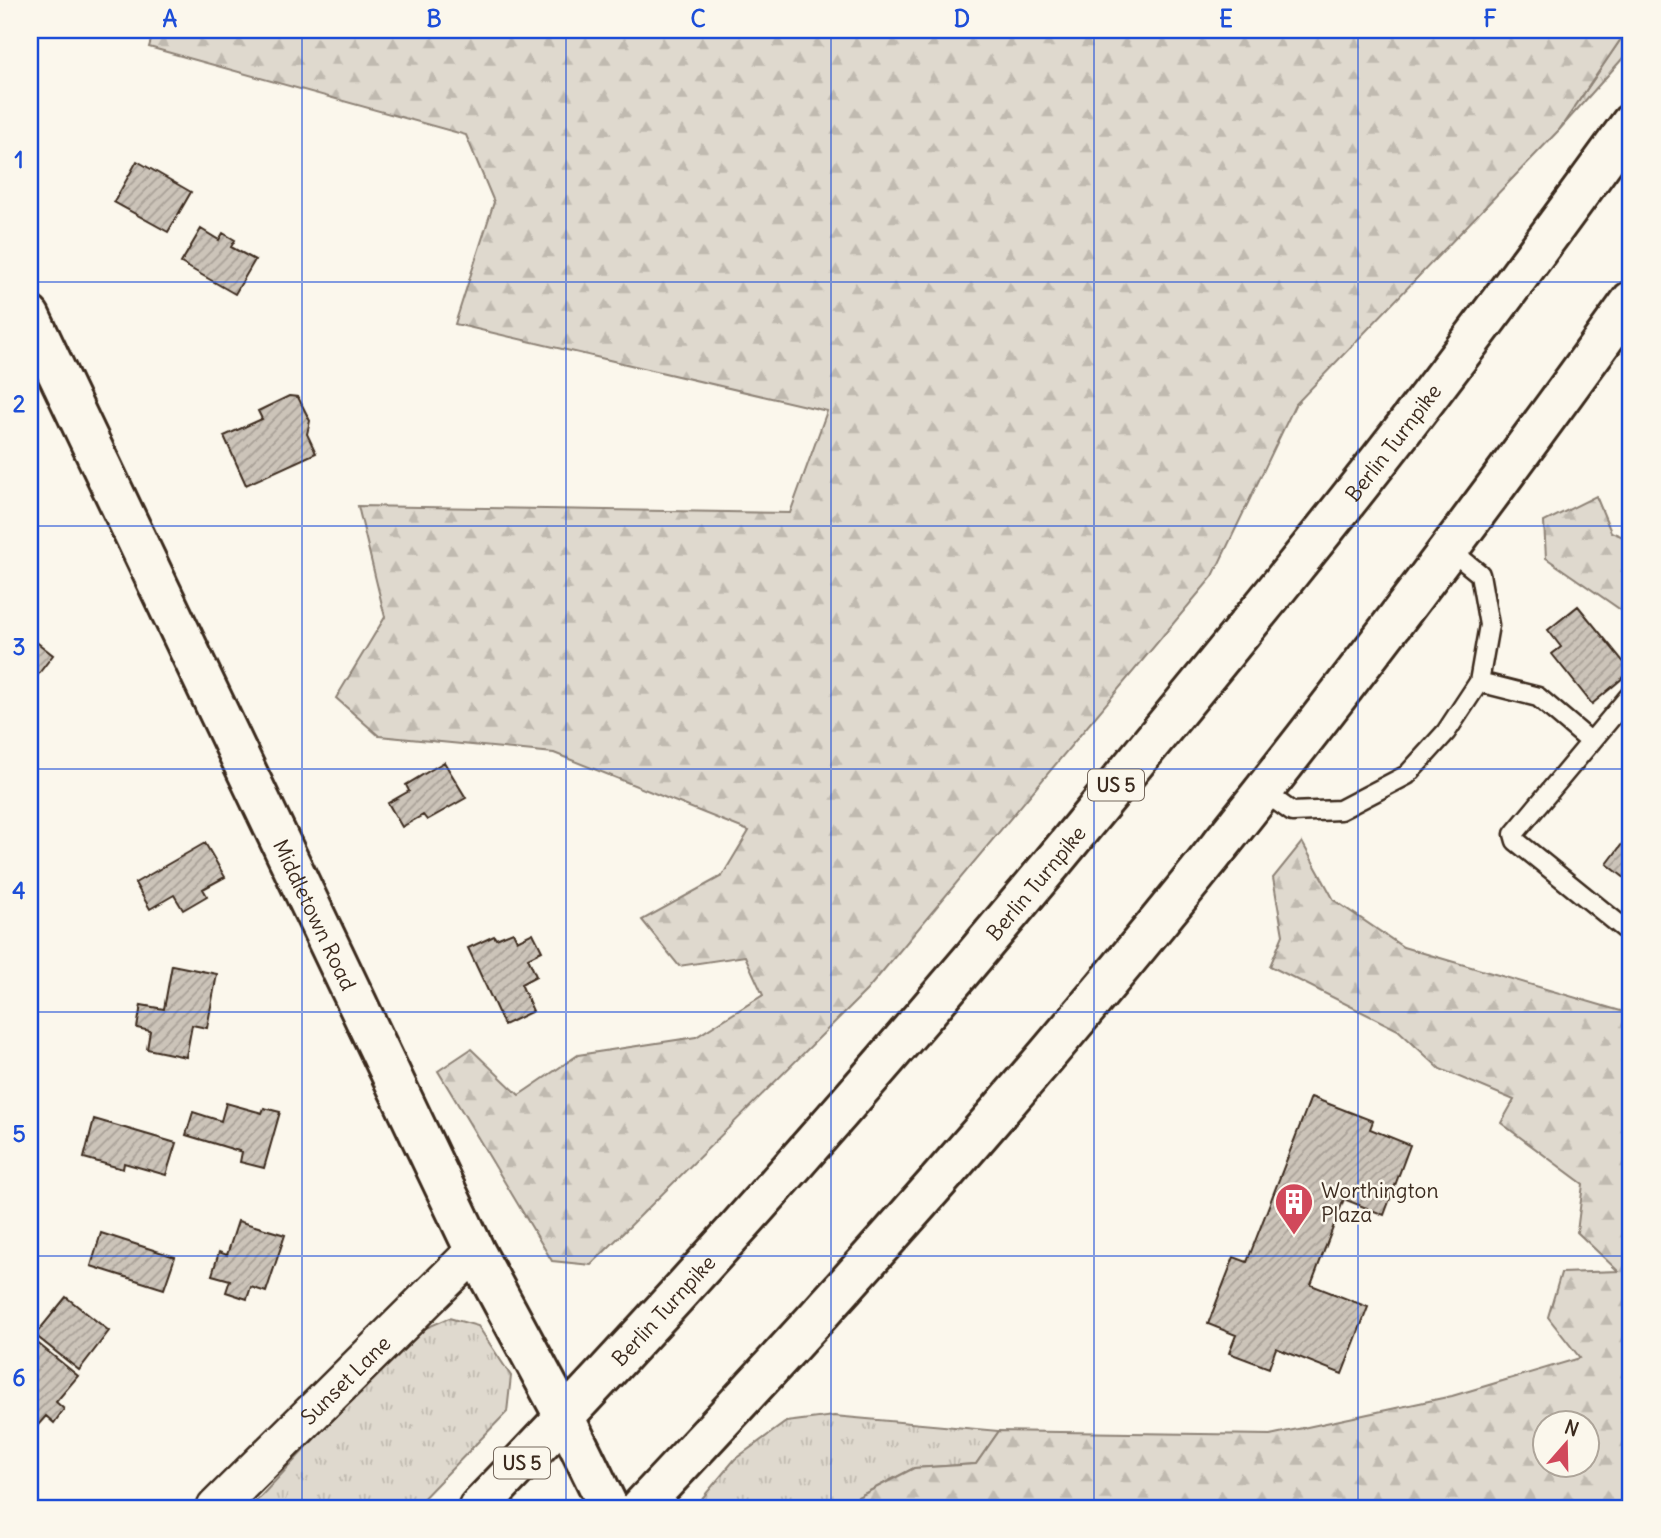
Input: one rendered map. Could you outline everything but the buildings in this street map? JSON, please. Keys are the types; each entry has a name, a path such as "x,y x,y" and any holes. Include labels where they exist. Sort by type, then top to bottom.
{"main road":[{"name":"Berlin Turnpike","path":"478,1508 565,1418 869,1082 996,932 1345,505 1459,357 1631,123"},
{"path":"640,1508 734,1408 976,1137 1086,1009 1263,790 1449,549 1631,301"},
{"name":"Middletown Road","path":"30,317 475,1251 565,1418 609,1508"}],"street":[{"name":"Sunset Lane","path":"216,1508 475,1251"}],"lane":[{"path":"1263,790 1292,812 1340,810 1407,775 1446,732 1479,682 1489,625 1480,574 1449,549"},
{"path":"1479,682 1538,697 1591,742"},
{"path":"1631,694 1514,834 1516,841 1631,934"}],"green space":[{"path":"154,30 1627,30 1559,130 1295,405 1213,576 867,990 591,1265 552,1261 438,1071 471,1049 519,1095 578,1055 696,1037 763,995 745,956 679,966 642,920 722,876 749,831 554,753 379,736 336,698 385,617 358,506 790,513 827,411 455,324 494,202 466,135 149,47"},
{"path":"1627,30 1631,30 1631,49 1559,130"},
{"path":"1596,496 1611,532 1631,540 1631,617 1546,558 1544,522"},
{"path":"1302,842 1334,900 1403,947 1631,1014 1631,1508 837,1508 914,1468 976,1464 999,1431 1270,1435 1452,1396 1580,1358 1548,1317 1561,1273 1618,1271 1577,1232 1583,1184 1501,1123 1514,1100 1440,1069 1398,1030 1270,966 1283,935 1273,878"},
{"path":"449,1318 478,1326 511,1376 507,1412 414,1508 250,1508 412,1334"},
{"path":"834,1416 999,1431 976,1464 914,1468 837,1508 694,1508 735,1459 786,1422"}],"place":[{"name":"Worthington Plaza","path":"1294,1236"}]}
